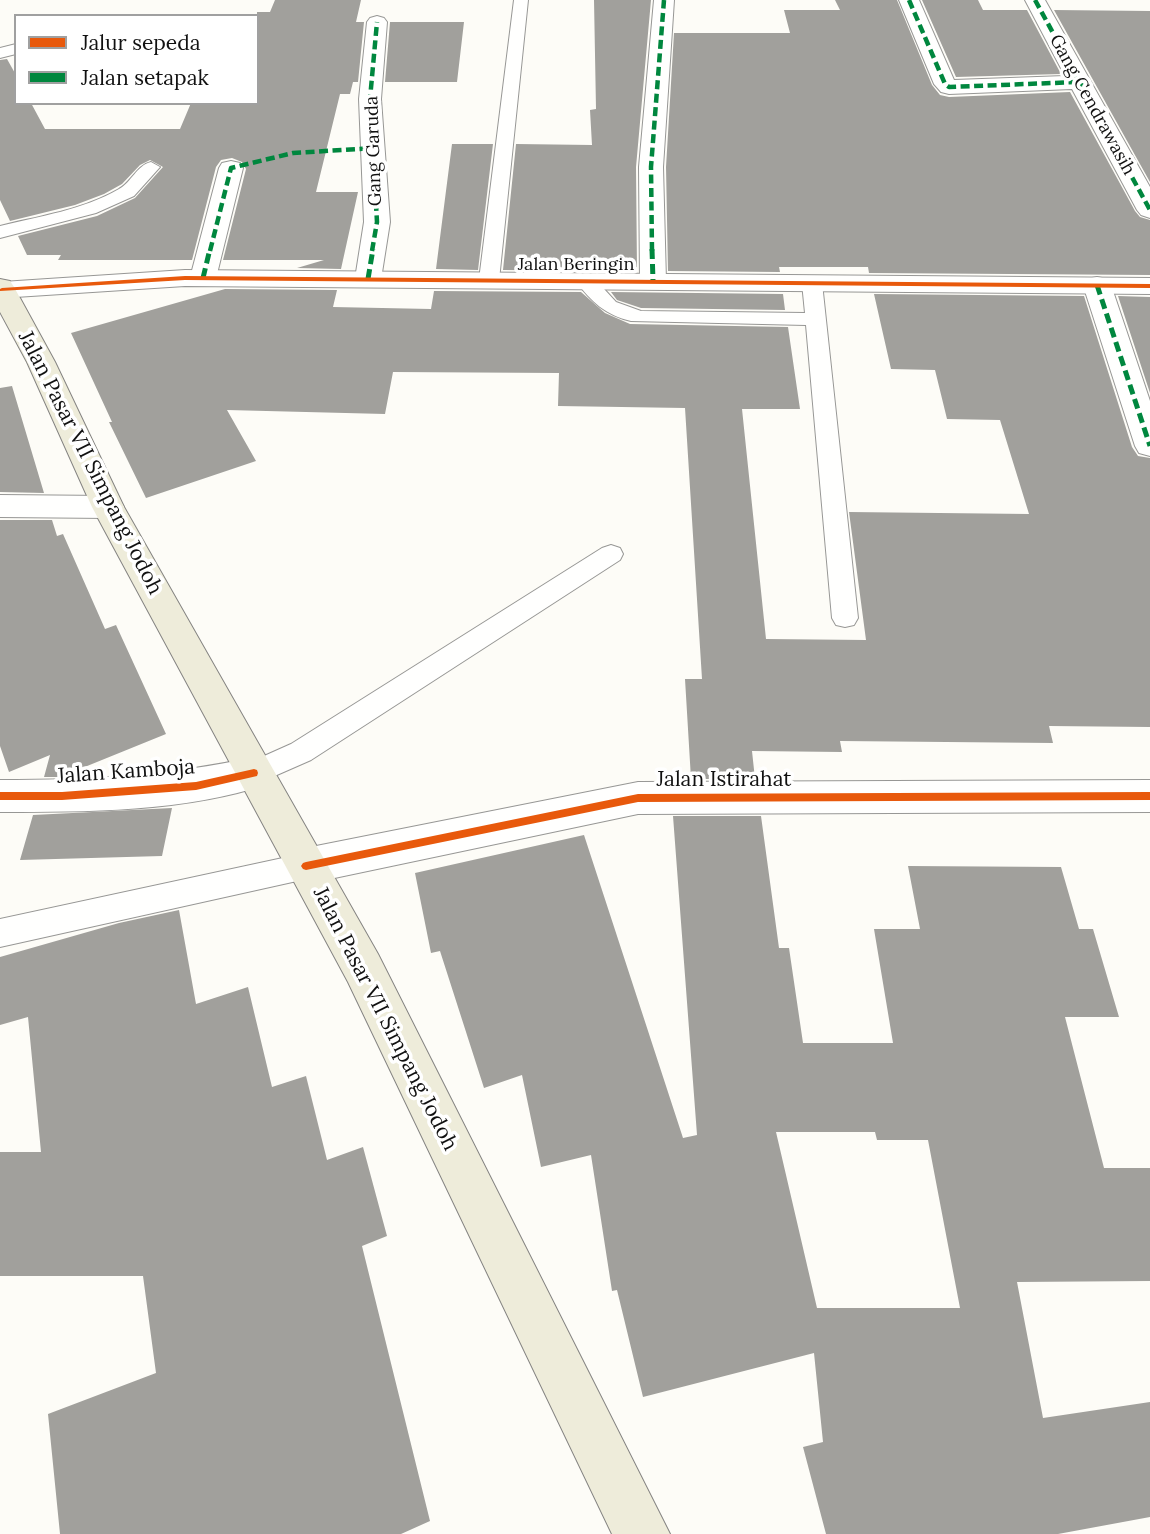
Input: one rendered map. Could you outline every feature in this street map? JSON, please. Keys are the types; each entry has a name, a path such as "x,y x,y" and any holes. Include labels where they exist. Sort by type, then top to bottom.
{"main road":[{"name":"Jalan Pasar VII Simpang Jodoh","path":"1,288 41,362 108,507 363,968 642,1534"}],"street":[{"path":"653,281 651,167 664,0"},
{"path":"909,0 945,84 949,87 1078,82"},
{"name":"Gang Cendrawasih","path":"1035,0 1150,210"},
{"name":"Gang Garuda","path":"368,279 377,222 370,99 377,22"},
{"path":"203,278 231,168"},
{"name":"Jalan Beringin","path":"1,288 203,278 1150,286"},
{"path":"1097,285 1150,446"},
{"path":"0,506 108,507"},
{"name":"Jalan Kamboja","path":"0,796 62,796 196,786 254,773"},
{"name":"Jalan Istirahat","path":"306,866 638,798 1150,796"}],"lane":[{"path":"489,280 521,0"},
{"path":"0,232 90,209 128,191 151,167"},
{"path":"586,281 602,302 615,312 641,317 816,319"},
{"path":"812,283 845,618"},
{"path":"254,773 301,752 611,554"},
{"path":"0,933 306,866"}],"building":[{"path":"275,0 361,0 356,22 364,22 358,82 353,82 350,94 340,94 316,192 358,192 341,269 297,268 324,260 223,260 246,169 242,162 232,158 221,160 216,167 192,260 58,260 61,255 27,255 18,236 97,216 135,198 163,167 150,160 140,165 122,184 104,194 75,205 10,221 0,200 0,60 7,59 14,71 14,105 32,105 45,129 180,129 190,105 259,105 257,12 270,12"},
{"path":"594,0 651,0 636,167 637,271 503,270 516,144 592,145 590,110 596,109"},
{"path":"835,0 897,0 932,85 940,95 949,97 1070,92 1135,211 1140,217 1150,220 1150,275 869,273 868,267 779,267 780,272 668,271 666,167 674,33 790,33 784,10 840,10"},
{"path":"922,0 978,0 983,10 1027,10 1061,74 956,77"},
{"path":"1054,10 1150,11 1150,182"},
{"path":"390,22 464,22 457,82 385,82"},
{"path":"452,144 493,144 478,270 436,269"},
{"path":"225,289 337,290 333,307 431,309 434,291 581,292 605,313 630,324 788,327 800,409 742,409 766,639 866,640 849,512 1029,514 1000,420 947,419 935,370 891,369 874,294 1084,296 1132,447 1138,456 1150,458 1150,727 1049,726 1053,743 840,741 842,752 752,751 755,779 691,779 685,679 702,679 685,408 558,406 559,373 393,372 385,414 227,410 256,461 146,498 109,422 112,422 71,333"},
{"path":"611,292 783,294 785,310 641,308 617,300"},
{"path":"1118,296 1150,297 1150,393"},
{"path":"12,386 44,493 0,492 0,388"},
{"path":"0,520 52,520 57,536 63,534 105,629 116,625 166,734 60,777 44,777 50,755 9,772 0,746"},
{"path":"172,808 162,856 20,860 33,815"},
{"path":"673,816 761,816 779,948 789,948 803,1043 893,1043 874,929 920,929 908,866 1061,867 1079,929 1093,929 1119,1017 1065,1017 1104,1168 1150,1168 1150,1281 1017,1282 1043,1418 1150,1402 1150,1517 1058,1534 826,1534 803,1447 823,1442 814,1353 643,1397 617,1290 612,1291 591,1155 541,1167 522,1075 484,1088 440,951 431,953 415,873 584,835 683,1138 697,1135","holes":["776,1132 875,1132 877,1140 928,1140 960,1308 817,1308"]},
{"path":"179,910 196,1004 248,987 272,1087 306,1076 327,1160 363,1147 387,1236 362,1246 430,1521 401,1534 60,1534 48,1414 156,1373 143,1276 0,1276 0,1152 41,1152 28,1017 0,1025 0,957 119,923"}],"marked path":[{"path":"653,281 651,167 664,0"},
{"path":"909,0 945,84 949,87 1078,82"},
{"path":"1035,0 1150,210"},
{"path":"368,279 377,222 370,99 377,22"},
{"path":"203,278 231,168 293,153 374,148"},
{"path":"1097,285 1150,446"}],"cycle path":[{"path":"2,290 185,278 1150,286"},
{"path":"0,796 62,796 196,786 254,773"},
{"path":"306,866 638,798 1150,796"}]}
